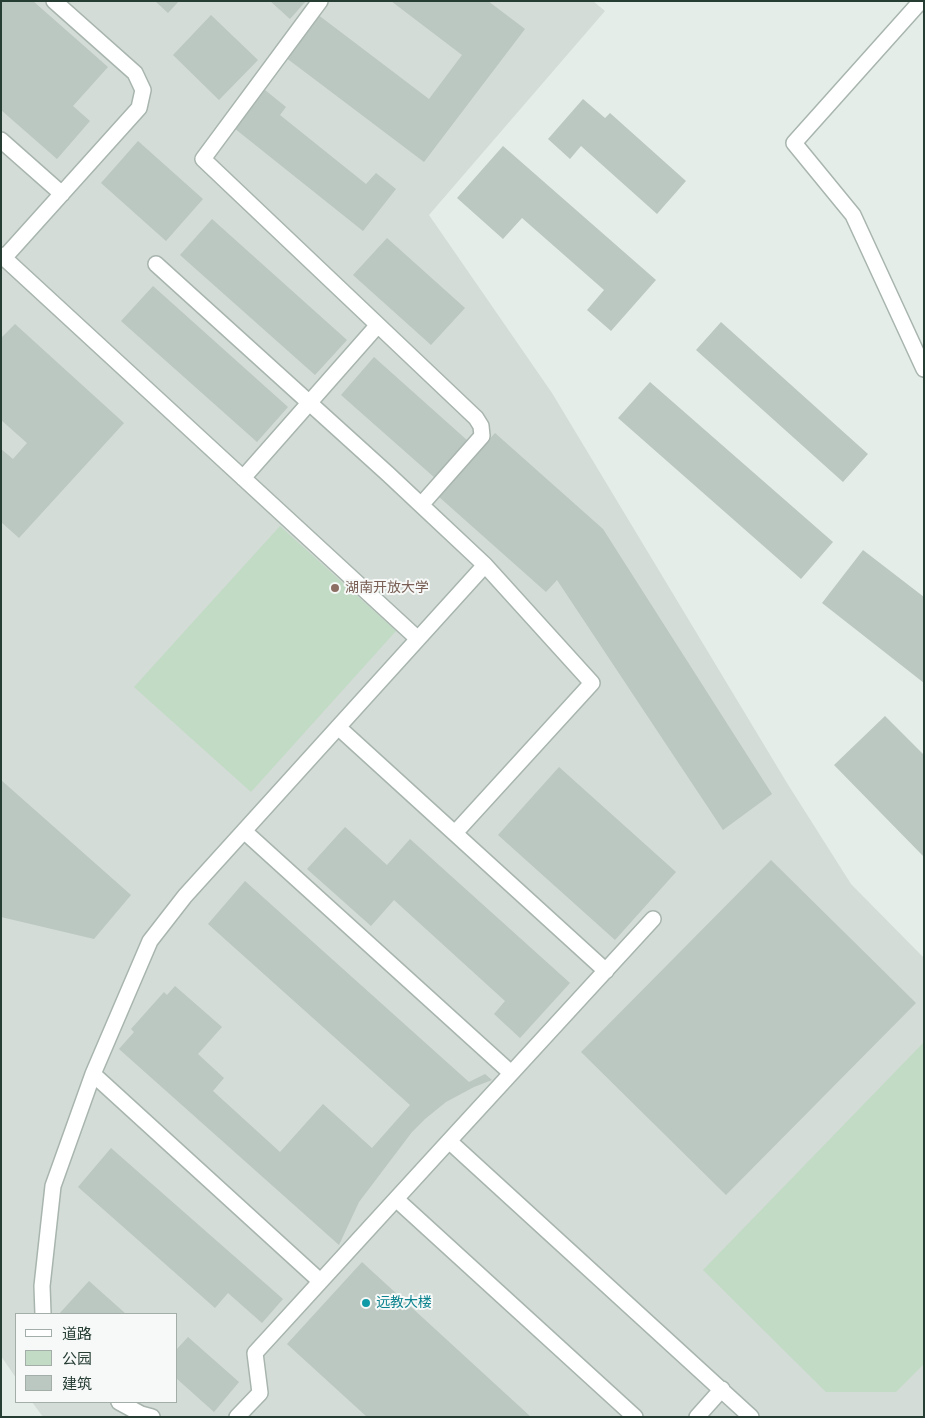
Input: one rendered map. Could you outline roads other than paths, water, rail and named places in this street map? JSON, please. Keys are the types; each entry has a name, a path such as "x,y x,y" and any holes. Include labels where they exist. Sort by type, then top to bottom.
{"street":[{"path":"54,1 135,73 143,90 139,108 3,256 418,638"},
{"path":"320,1 203,159 476,418 481,426 482,436 421,505"},
{"path":"921,1 794,143 853,215 924,369"},
{"path":"1,140 62,194"},
{"path":"156,264 310,403 484,565 592,683 455,833"},
{"path":"243,478 377,326"},
{"path":"43,1313 42,1286 53,1186 93,1074 150,941 185,896 484,565"},
{"path":"338,727 606,971"},
{"path":"244,831 511,1073"},
{"path":"237,1417 260,1393 255,1352 653,919"},
{"path":"93,1074 320,1281"},
{"path":"449,1141 751,1417"},
{"path":"396,1199 635,1417"},
{"path":"697,1417 722,1389"},
{"path":"121,1403 141,1414 152,1417"}],"place":[{"name":"湖南开放大学","path":"335,588"},
{"name":"远教大楼","path":"366,1303"}]}
